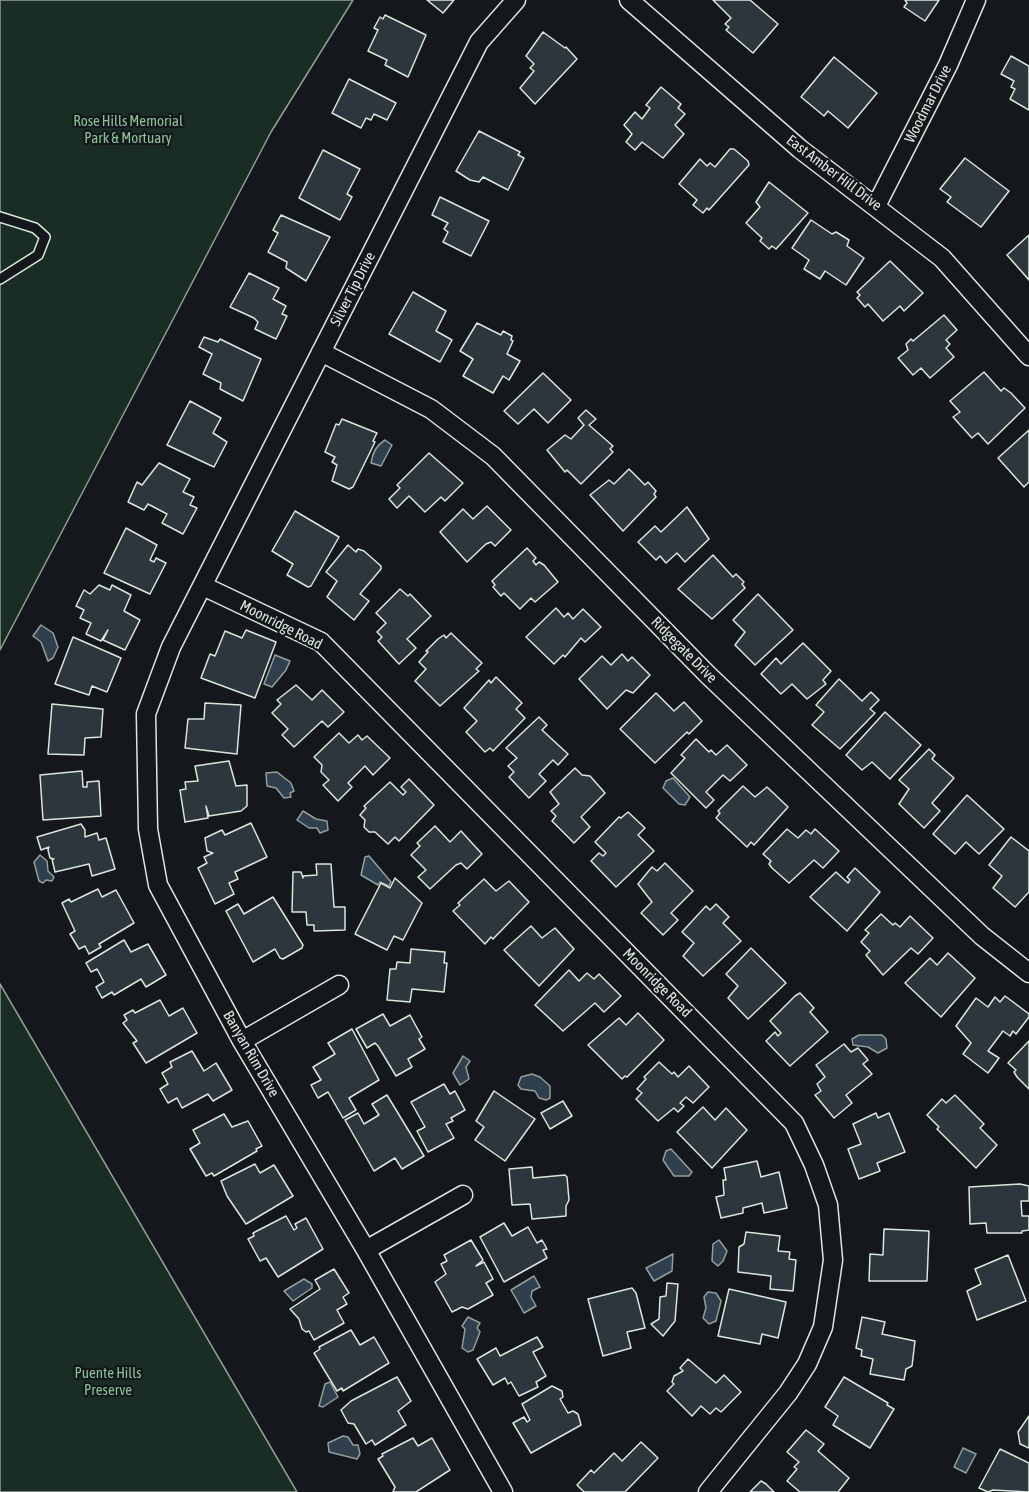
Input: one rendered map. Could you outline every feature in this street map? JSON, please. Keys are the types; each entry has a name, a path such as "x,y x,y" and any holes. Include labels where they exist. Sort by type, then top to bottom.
{"street":[{"name":"Silver Tip Drive","path":"203,586 479,42 516,0"},
{"name":"East Amber Hill Drive","path":"628,0 800,149 942,258 1023,336 1029,356"},
{"name":"Woodmar Drive","path":"876,206 948,65 976,0"},
{"name":"Ridgegate Drive","path":"321,352 432,409 493,456 708,675 982,936 1029,973"},
{"name":"Banyan Rim Drive","path":"203,586 171,647 146,714 148,829 158,885 242,1041 366,1250 503,1492"},
{"name":"Moonridge Road","path":"203,586 321,642 794,1123 814,1165 828,1205 832,1260 823,1327 807,1364 788,1393 708,1492"},
{"path":"242,1041 339,985"},
{"path":"366,1250 464,1195"}],"lane":[{"path":"0,217 35,228 45,237 38,255 0,279"}],"green space":[{"name":"Rose Hills Memorial Park & Mortuary","path":"0,0 353,0 271,132 0,650"},
{"name":"Puente Hills Preserve","path":"0,984 297,1492 0,1492"}],"water":[{"path":"385,440 392,445 381,466 371,463 375,450"},
{"path":"41,625 53,633 58,647 53,658 48,661 41,642 33,636"},
{"path":"275,655 290,661 286,670 272,687 264,684"},
{"path":"277,772 291,783 294,791 290,793 291,797 284,798 276,788 267,786 266,773"},
{"path":"673,778 690,797 685,805 679,804 663,788 666,781"},
{"path":"303,811 316,819 327,821 328,830 320,833 317,828 309,828 297,820"},
{"path":"40,855 47,861 48,871 54,877 52,881 46,880 43,883 39,881 34,862"},
{"path":"369,856 391,882 389,886 380,882 378,885 361,875 365,857"},
{"path":"859,1035 882,1035 886,1039 887,1048 878,1053 868,1047 853,1045 852,1039"},
{"path":"463,1056 470,1061 466,1067 469,1079 460,1085 453,1073"},
{"path":"532,1074 540,1077 550,1086 550,1098 546,1100 539,1098 535,1091 521,1089 518,1085 521,1077"},
{"path":"671,1149 692,1172 689,1176 674,1176 663,1160 666,1151"},
{"path":"719,1240 727,1251 718,1266 712,1261 713,1244"},
{"path":"673,1254 672,1271 654,1281 646,1268"},
{"path":"534,1276 540,1287 532,1291 531,1297 536,1306 524,1313 511,1290"},
{"path":"304,1279 312,1284 312,1288 293,1301 284,1291"},
{"path":"708,1292 716,1293 721,1301 716,1321 709,1324 703,1318 706,1308 704,1297"},
{"path":"468,1317 480,1323 477,1328 480,1332 473,1350 468,1352 462,1348 465,1329 462,1326"},
{"path":"330,1382 338,1397 323,1407 319,1406 325,1384"},
{"path":"343,1436 348,1437 353,1445 358,1445 360,1454 357,1459 329,1452 328,1443"},
{"path":"963,1448 976,1454 966,1473 954,1467"}],"building":[{"path":"427,0 454,0 443,13"},
{"path":"713,0 750,0 778,24 753,53 726,30 729,27 725,24 731,18"},
{"path":"905,0 939,0 925,21 904,7 907,3"},
{"path":"385,15 426,35 408,77 385,65 387,60 368,51 378,30 374,28 380,17 383,19"},
{"path":"543,32 566,47 577,59 535,104 520,88 534,71 530,68 534,64 526,56"},
{"path":"1011,56 1029,66 1029,110 1010,99 1015,89 1011,87 1014,81 1001,74"},
{"path":"834,57 877,93 848,128 828,111 824,116 801,97"},
{"path":"349,79 396,103 387,120 374,114 371,120 366,118 361,128 332,113"},
{"path":"661,87 681,104 678,108 685,114 675,125 684,134 663,158 642,142 635,150 626,142 632,134 624,125 635,112 642,119 650,108 646,105"},
{"path":"479,131 520,152 518,155 524,158 508,190 483,177 479,182 470,180 456,171"},
{"path":"730,149 734,149 748,161 749,165 709,210 707,208 703,213 693,205 697,200 679,184 700,159 707,166 710,163 715,167"},
{"path":"323,150 360,169 347,194 352,197 340,220 299,198"},
{"path":"965,158 1009,191 981,227 947,202 951,197 940,189"},
{"path":"769,182 808,213 776,249 772,246 769,249 760,241 762,238 746,223 760,207 756,202"},
{"path":"440,197 489,221 471,256 443,242 448,232 444,229 448,223 432,215"},
{"path":"281,215 330,237 306,281 286,268 287,262 268,252 278,233 273,230"},
{"path":"811,220 832,234 836,232 849,240 847,246 864,258 846,285 825,271 820,279 804,269 809,260 792,248"},
{"path":"1029,235 1029,280 1007,255"},
{"path":"890,261 923,293 904,311 900,306 883,321 868,304 865,307 857,298 860,295 857,292"},
{"path":"249,273 279,288 273,299 286,306 282,314 287,316 276,339 255,329 258,322 254,318 230,307"},
{"path":"413,292 446,311 436,331 452,340 440,362 389,334"},
{"path":"944,315 957,330 946,340 950,344 946,348 954,357 930,378 921,368 913,375 898,358 908,350 906,344 911,339 913,341"},
{"path":"477,323 501,335 503,331 512,336 513,341 507,354 520,361 509,380 503,376 493,393 463,376 473,359 460,351"},
{"path":"204,337 218,342 220,339 261,359 243,401 220,389 221,383 203,374 212,354 199,347"},
{"path":"984,372 1001,391 1004,388 1025,408 988,444 978,433 972,438 953,417 960,412 950,401"},
{"path":"543,373 571,400 548,423 534,409 518,424 504,411"},
{"path":"190,401 221,418 213,433 227,442 214,467 167,445"},
{"path":"586,410 596,419 589,425 613,446 610,449 613,452 581,484 567,470 565,472 547,450 565,435 571,439 584,425 578,418"},
{"path":"342,419 377,433 373,441 375,442 353,487 349,489 332,481 337,465 332,462 335,457 325,452 336,424 339,425"},
{"path":"1029,430 1029,482 1024,487 998,458"},
{"path":"429,453 463,483 445,501 441,497 425,512 409,496 397,508 389,499 400,488 397,485"},
{"path":"159,463 190,479 183,492 194,497 190,505 197,508 183,534 162,523 167,514 148,504 144,510 128,502 137,482 142,485"},
{"path":"629,469 645,485 648,482 656,491 654,494 656,497 623,531 590,495 609,480 614,484"},
{"path":"487,506 511,530 495,546 491,542 486,544 467,562 440,532 463,509 473,519"},
{"path":"687,507 709,539 685,562 677,553 666,563 660,556 656,560 638,542 655,526 661,532"},
{"path":"295,511 339,537 311,586 308,587 287,575 293,564 272,551"},
{"path":"126,528 157,545 150,560 154,562 156,558 166,563 150,594 104,573"},
{"path":"348,545 356,552 358,549 364,551 381,566 381,569 360,594 369,601 354,620 327,597 337,581 326,572"},
{"path":"527,548 536,558 533,561 536,565 539,562 544,565 558,582 535,602 531,598 520,609 504,593 501,596 493,587 495,585 492,581"},
{"path":"713,555 733,577 736,574 744,582 742,584 745,588 712,619 678,589"},
{"path":"99,585 110,590 112,585 131,595 124,611 140,620 125,650 103,640 108,630 101,641 86,634 91,623 80,618 84,610 76,606 84,590 90,594"},
{"path":"400,589 408,596 410,594 431,616 407,639 416,648 399,664 378,641 382,637 377,632 386,623 376,613"},
{"path":"758,594 793,630 755,665 735,645 745,632 733,620"},
{"path":"556,608 564,617 568,613 573,619 583,609 601,627 585,642 581,638 565,657 563,655 554,664 526,637"},
{"path":"246,630 276,642 255,698 201,678 210,654 215,656 225,631 242,638"},
{"path":"451,633 482,663 476,669 479,671 440,706 415,681 426,669 419,662 428,652 426,651 438,639 444,635 446,638"},
{"path":"73,637 121,658 107,692 92,686 89,695 55,684"},
{"path":"803,643 831,671 823,680 826,684 807,699 792,684 781,694 761,674 776,658 781,664"},
{"path":"622,654 628,661 632,657 650,675 633,693 626,690 607,709 579,679 602,656 611,665"},
{"path":"496,677 522,703 516,709 525,718 493,751 490,748 485,752 466,732 477,721 464,708 489,680 491,683"},
{"path":"839,679 862,701 871,692 879,700 870,709 875,713 840,749 812,725 824,712 816,705"},
{"path":"296,685 312,700 322,690 344,712 328,727 322,721 294,747 282,735 288,729 272,713 281,704 277,700"},
{"path":"656,693 674,711 684,702 702,721 655,763 620,729"},
{"path":"205,703 241,705 237,754 185,748 188,719 204,719"},
{"path":"52,704 103,709 101,737 85,738 84,755 48,754"},
{"path":"885,712 921,745 890,779 872,762 862,770 846,755"},
{"path":"539,717 547,725 542,730 568,754 558,765 553,760 539,774 546,781 529,798 509,777 514,772 508,766 517,758 506,748"},
{"path":"339,733 349,743 358,735 362,740 367,736 390,758 373,775 365,766 348,783 352,787 338,801 323,785 329,780 321,772 322,765 314,757"},
{"path":"696,739 709,752 711,750 716,755 727,745 747,765 730,781 723,775 706,792 714,800 706,808 671,773 685,758 681,755"},
{"path":"929,749 935,755 932,759 954,778 932,803 940,811 924,828 899,804 909,789 899,780"},
{"path":"229,761 236,786 247,785 247,806 241,811 209,816 206,806 208,818 185,822 180,790 186,789 185,782 198,781 195,766"},
{"path":"575,768 582,775 590,776 605,793 581,817 590,827 574,843 552,821 556,816 551,811 559,804 550,792"},
{"path":"82,771 83,787 87,787 87,782 99,781 101,816 43,820 40,775"},
{"path":"409,779 434,805 399,841 395,837 388,844 375,832 369,832 364,827 365,820 360,815 366,808 364,806 390,782 403,795 406,792 401,787"},
{"path":"743,786 755,797 767,787 788,807 754,845 751,842 747,847 716,818 720,813 718,811"},
{"path":"967,795 1004,829 979,854 966,842 955,854 933,834"},
{"path":"628,812 645,828 638,835 654,851 616,887 591,861 599,853 603,856 606,853 595,842 619,817 621,818"},
{"path":"251,823 267,857 235,872 238,879 229,883 234,894 215,904 198,868 207,863 204,857 213,853 207,851 205,838 222,830 225,835"},
{"path":"81,824 85,830 85,837 97,833 99,840 106,838 115,869 92,876 89,864 55,872 52,859 54,859 50,858 49,847 41,850 37,837"},
{"path":"435,826 450,842 461,831 482,854 467,869 461,863 456,865 430,889 418,877 426,870 411,855 420,846 417,843"},
{"path":"787,829 798,838 806,830 811,834 815,829 839,851 823,868 814,860 789,883 772,868 769,864 771,861 763,854"},
{"path":"1011,837 1029,851 1029,892 1015,907 993,888 1002,876 989,865"},
{"path":"665,863 693,891 671,913 678,920 663,935 641,913 652,902 638,884 652,867 657,871"},
{"path":"316,864 331,864 334,907 345,907 345,930 314,931 314,925 307,925 306,912 292,912 293,872 301,872 303,878 303,876 317,875"},
{"path":"855,868 880,892 847,931 810,897 836,872 848,883 850,880 847,877"},
{"path":"395,878 422,903 403,940 394,936 387,950 355,934 381,883 390,888"},
{"path":"484,879 496,891 509,881 529,902 493,939 491,937 485,944 453,911 460,905 458,903"},
{"path":"98,889 102,897 116,890 134,923 99,944 101,947 89,954 85,946 79,949 70,934 75,931 62,903 69,899 71,902"},
{"path":"273,897 303,945 302,948 283,959 275,949 253,962 226,911 238,904 244,914"},
{"path":"716,904 729,917 723,923 741,941 703,976 683,956 694,943 682,932 706,906 710,910"},
{"path":"881,914 893,925 895,923 900,927 910,916 933,938 918,954 911,948 883,975 866,955 870,951 861,942 869,933 865,930"},
{"path":"531,926 542,938 555,928 574,949 539,986 504,950"},
{"path":"124,940 131,952 148,944 166,975 146,987 141,979 114,995 112,992 102,998 96,987 104,982 97,969 91,972 86,963"},
{"path":"751,948 786,983 748,1019 728,998 738,986 726,974"},
{"path":"411,949 445,952 444,963 447,963 444,992 412,989 410,1002 387,1000 390,969 396,969 397,962 410,963"},
{"path":"948,953 975,978 941,1017 905,983 930,958 937,965"},
{"path":"569,970 579,981 587,973 594,979 599,974 621,996 604,1012 595,1003 563,1031 535,1005"},
{"path":"800,993 814,1008 810,1012 828,1032 790,1066 766,1041 775,1032 778,1036 781,1033 770,1021"},
{"path":"1005,996 1029,1014 1029,1017 1016,1034 1013,1031 1010,1036 1003,1031 988,1051 999,1058 988,1073 963,1054 971,1043 956,1026 976,998 988,1007 995,997 1000,1002"},
{"path":"160,1000 169,1016 183,1008 197,1033 146,1063 133,1043 137,1041 123,1023 127,1020 124,1015 133,1010 135,1013"},
{"path":"638,1013 664,1040 627,1077 622,1079 588,1045 619,1018 626,1025"},
{"path":"383,1014 390,1026 410,1015 422,1037 419,1039 425,1049 408,1059 412,1067 396,1076 378,1046 375,1043 367,1048 356,1029"},
{"path":"352,1029 379,1080 349,1098 356,1110 343,1118 328,1092 318,1098 311,1085 321,1080 313,1067 335,1054 328,1043"},
{"path":"1029,1041 1029,1089 1017,1077 1014,1072 1016,1070 1008,1063"},
{"path":"844,1044 851,1052 858,1048 868,1060 863,1064 872,1074 846,1095 852,1103 834,1118 815,1095 821,1091 817,1084 825,1077 816,1065"},
{"path":"192,1051 204,1071 216,1063 232,1090 213,1101 208,1094 182,1108 177,1098 168,1103 160,1089 168,1084 162,1073 172,1067 170,1062"},
{"path":"659,1062 678,1077 689,1066 709,1087 693,1103 686,1097 680,1103 684,1106 678,1112 674,1108 658,1121 636,1099 642,1093 637,1089 646,1079 644,1077"},
{"path":"444,1084 450,1094 455,1091 465,1110 451,1118 453,1121 446,1124 454,1138 428,1152 417,1131 425,1127 411,1102"},
{"path":"494,1091 535,1119 505,1161 475,1140 484,1127 476,1121"},
{"path":"387,1095 424,1156 402,1169 395,1158 374,1171 345,1120 358,1113 364,1124 379,1115 372,1104"},
{"path":"955,1095 984,1124 980,1128 997,1145 976,1168 937,1129 939,1127 927,1115 942,1099 946,1103"},
{"path":"563,1101 572,1116 550,1129 541,1113"},
{"path":"703,1107 715,1120 726,1108 747,1130 712,1168 677,1132"},
{"path":"876,1113 878,1118 889,1113 905,1152 877,1163 880,1171 859,1179 848,1149 861,1144 853,1124"},
{"path":"224,1114 232,1127 248,1121 262,1146 214,1176 212,1173 206,1176 190,1149 200,1143 193,1130"},
{"path":"757,1161 761,1177 779,1172 787,1208 764,1213 762,1203 743,1208 743,1213 721,1218 716,1197 724,1195 723,1180 726,1180 724,1168"},
{"path":"255,1164 260,1173 274,1165 293,1196 246,1224 227,1196 221,1181"},
{"path":"532,1167 533,1178 565,1175 567,1177 569,1200 566,1206 566,1216 532,1219 530,1204 512,1205 509,1169"},
{"path":"1020,1184 1029,1186 1029,1201 1021,1201 1022,1216 1029,1216 1029,1230 1022,1231 1022,1233 987,1233 986,1223 970,1224 969,1187"},
{"path":"286,1216 294,1230 297,1228 295,1224 306,1218 323,1249 278,1277 266,1258 260,1261 248,1239 254,1236 253,1233"},
{"path":"504,1223 512,1236 528,1227 537,1243 542,1240 547,1249 543,1250 547,1258 504,1282 480,1237"},
{"path":"884,1229 929,1231 927,1281 869,1281 870,1254 883,1255"},
{"path":"746,1232 780,1236 778,1251 790,1252 789,1259 796,1260 793,1291 770,1289 771,1276 738,1272 739,1247 744,1244"},
{"path":"471,1240 483,1260 476,1266 484,1262 493,1279 486,1283 493,1295 468,1309 462,1307 452,1312 435,1282 446,1274 441,1264 447,1261 444,1255"},
{"path":"1008,1255 1026,1301 977,1320 967,1291 981,1284 975,1269"},
{"path":"334,1269 349,1293 343,1297 347,1304 337,1310 344,1323 314,1340 309,1331 302,1329 299,1319 290,1309 320,1289 315,1280"},
{"path":"667,1283 678,1284 675,1321 663,1336 651,1324 659,1319 660,1297 666,1296"},
{"path":"632,1288 636,1293 645,1328 627,1332 631,1348 603,1356 588,1299"},
{"path":"729,1289 786,1302 778,1338 762,1334 760,1344 718,1336"},
{"path":"862,1317 885,1322 882,1334 915,1341 912,1366 906,1369 904,1380 870,1374 873,1359 861,1356 862,1350 856,1348"},
{"path":"351,1330 360,1345 374,1337 389,1363 343,1391 342,1388 337,1391 314,1353 320,1349 319,1347"},
{"path":"537,1337 543,1347 533,1352 546,1376 536,1382 538,1387 519,1396 511,1382 508,1384 505,1378 493,1385 477,1359 496,1348 500,1356"},
{"path":"688,1359 716,1383 724,1375 741,1392 721,1412 716,1408 710,1414 701,1406 692,1416 667,1391 674,1384 672,1382 674,1376 683,1371 680,1368"},
{"path":"397,1377 411,1401 398,1411 406,1425 375,1445 372,1440 366,1444 354,1424 348,1423 341,1410 351,1401"},
{"path":"844,1377 888,1403 887,1405 894,1409 870,1448 833,1425 838,1416 825,1407"},
{"path":"552,1386 562,1391 563,1397 560,1399 568,1413 573,1411 578,1414 581,1425 531,1453 513,1423 524,1417 527,1422 530,1420 522,1404"},
{"path":"1029,1416 1029,1448 1020,1444 1018,1432"},
{"path":"806,1430 824,1444 818,1451 849,1478 838,1492 800,1492 787,1481 797,1469 794,1467 799,1462 787,1452"},
{"path":"413,1438 418,1446 432,1438 450,1470 416,1492 393,1492 395,1487 378,1459 383,1456 382,1454"},
{"path":"641,1442 658,1458 625,1492 584,1492 577,1485 591,1470 594,1473 614,1453 622,1461"},
{"path":"1000,1449 1029,1463 1029,1492 993,1490 988,1492 979,1488"},
{"path":"761,1481 766,1484 774,1492 750,1492"}]}
